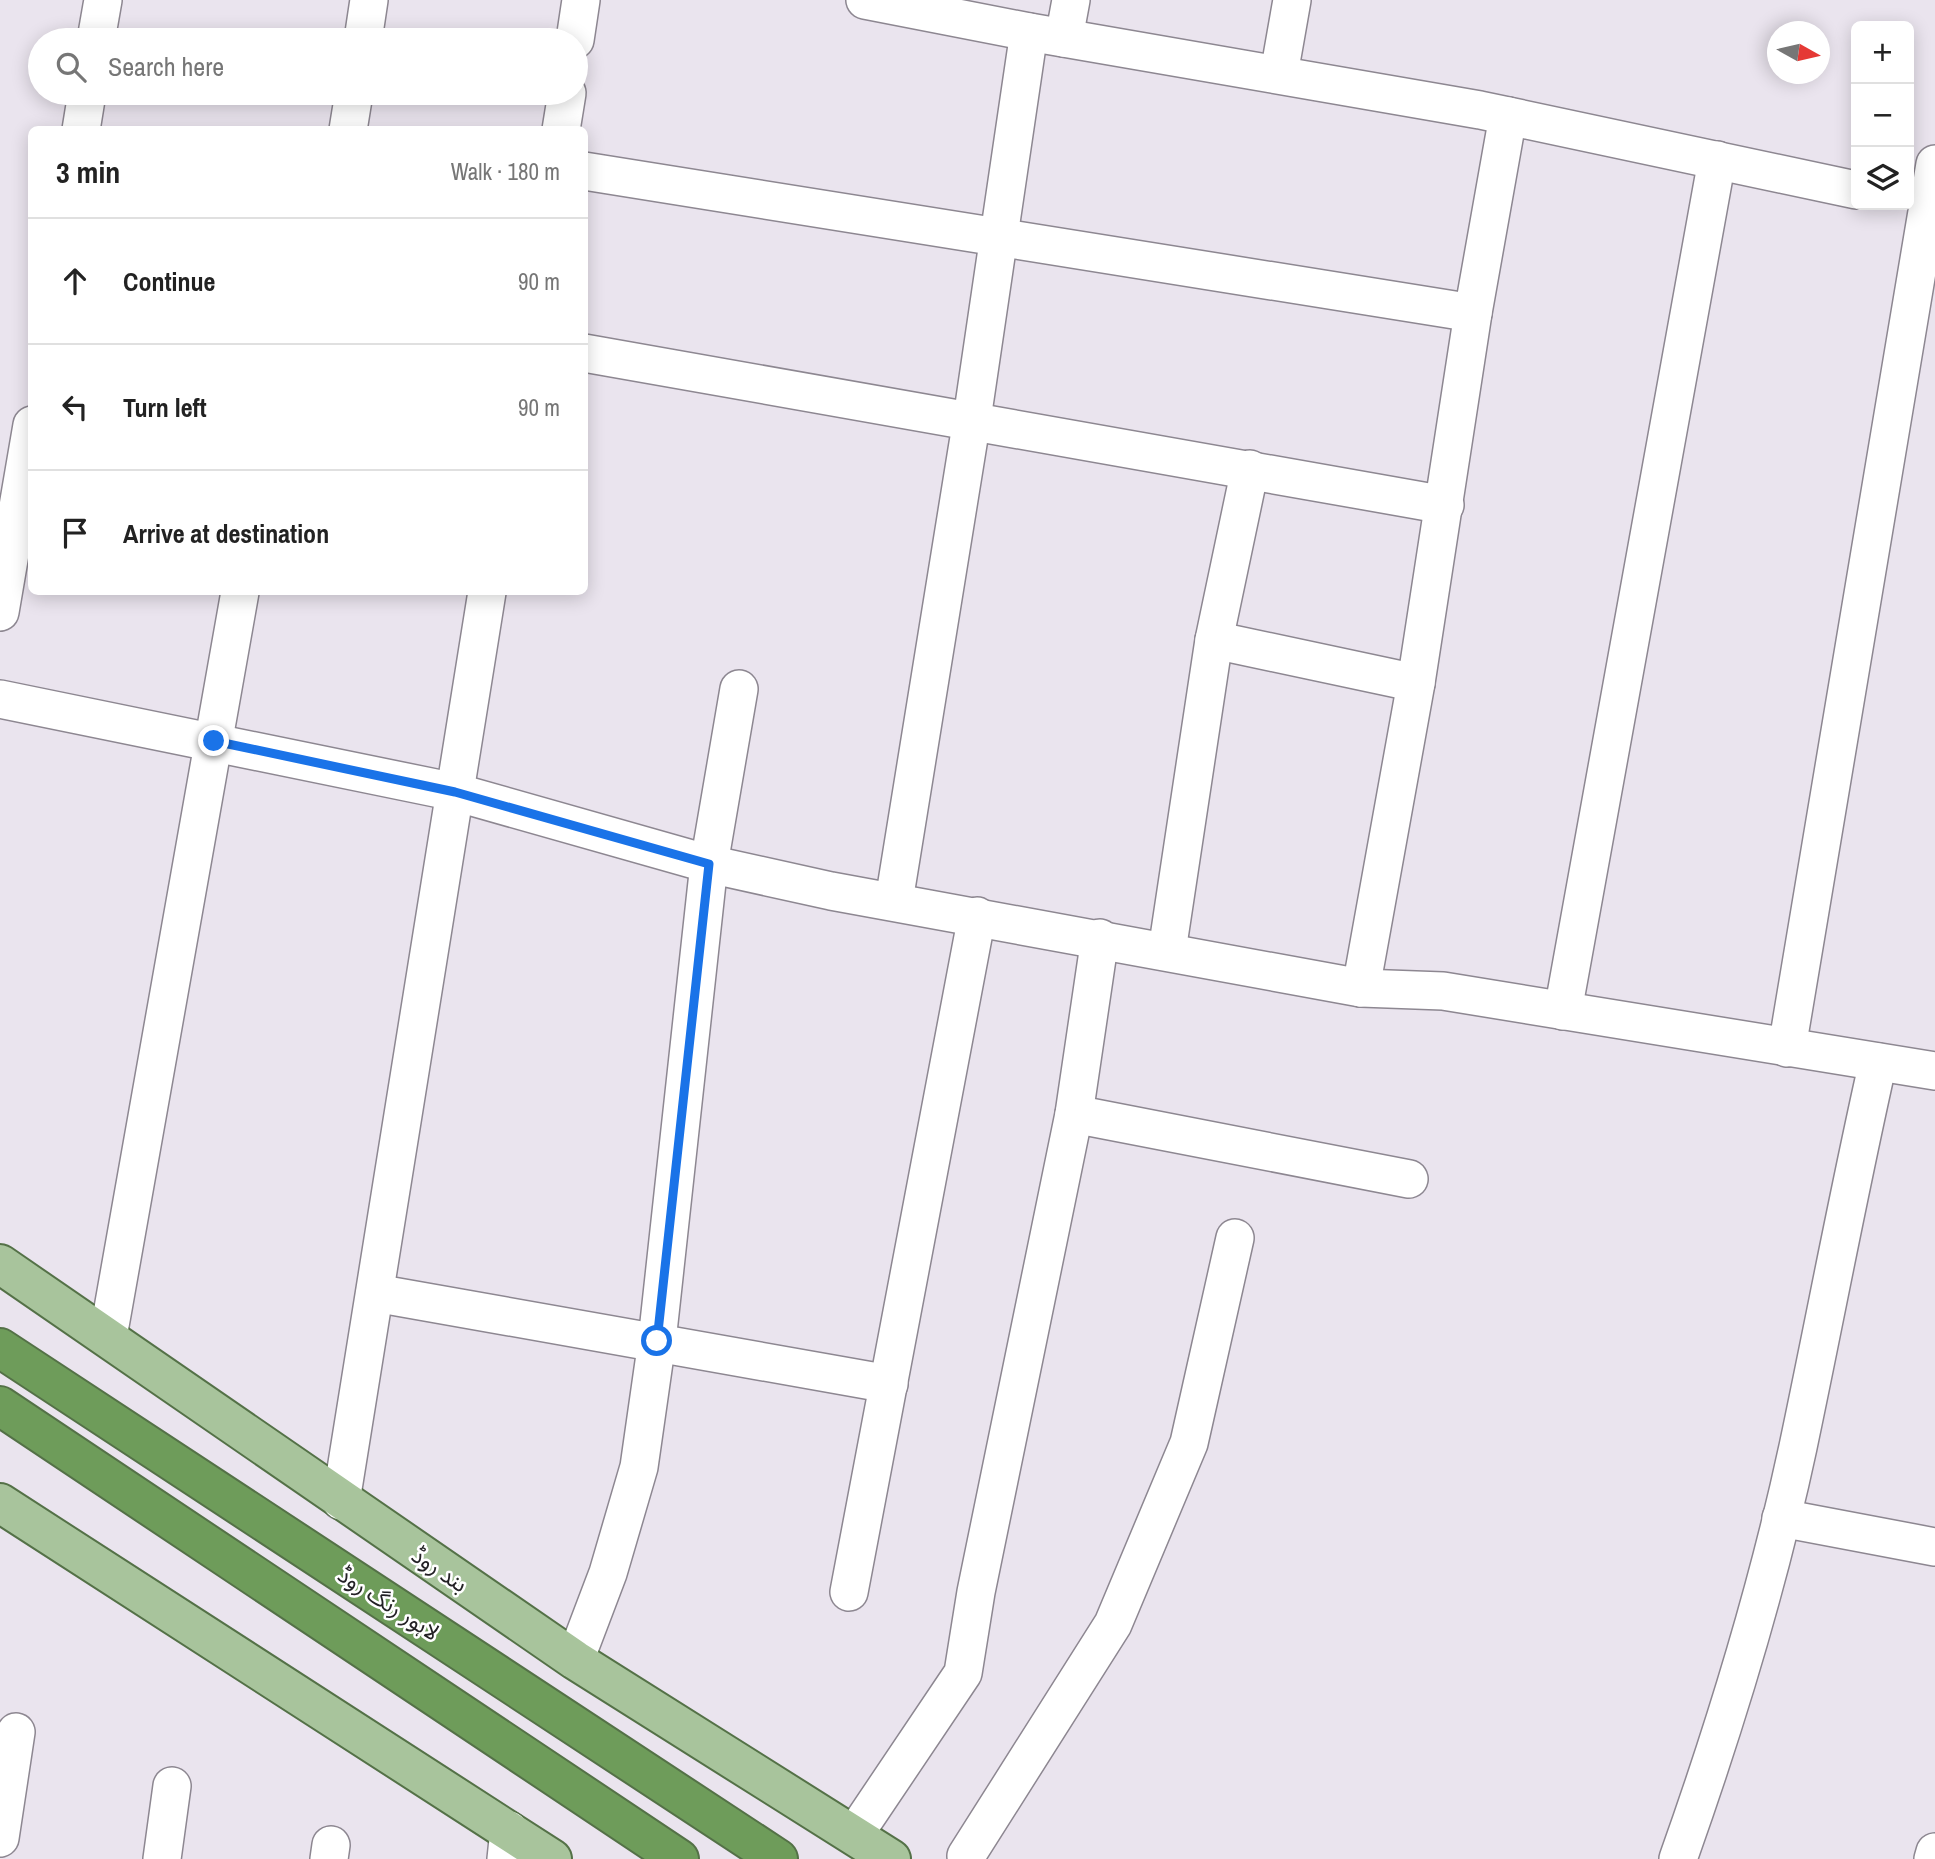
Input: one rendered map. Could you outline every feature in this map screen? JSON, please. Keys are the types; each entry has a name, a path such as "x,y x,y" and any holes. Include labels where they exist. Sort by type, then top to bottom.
{"highway":[{"name":"لاہور رنگ روڈ","path":"0,1348 778,1859"},
{"path":"0,1406 678,1859"}],"main road":[{"name":"بند روڈ","path":"0,1264 575,1660 891,1859"},
{"path":"0,1503 508,1845 552,1859"}],"street":[{"path":"98,28 103,0"},
{"path":"365,28 369,0"},
{"path":"577,28 582,0"},
{"path":"865,0 1029,32 1508,116 1851,189"},
{"path":"1064,38 1071,0"},
{"path":"1279,74 1292,0"},
{"path":"894,901 972,419 1029,32"},
{"path":"82,126 85,105"},
{"path":"349,126 352,105"},
{"path":"562,126 565,105"},
{"path":"1361,988 1416,683 1473,313 1508,116"},
{"path":"1563,1011 1717,160"},
{"path":"1787,1048 1919,204 1935,164"},
{"path":"588,172 1473,313"},
{"path":"588,354 972,419 1445,505"},
{"path":"0,611 28,448"},
{"path":"1167,951 1214,639 1250,470"},
{"path":"108,1337 239,595"},
{"path":"341,1501 487,595"},
{"path":"1214,639 1416,683"},
{"path":"575,1660 608,1573 632,1493 657,1341 709,864 738,690"},
{"path":"0,699 455,792 709,864 894,901 1361,988 1443,991 1935,1071"},
{"path":"849,1592 977,916"},
{"path":"854,1835 963,1673 976,1592 1074,1114 1100,938"},
{"path":"1678,1859 1752,1633 1781,1518 1878,1062"},
{"path":"1074,1114 1409,1179"},
{"path":"966,1856 1113,1624 1189,1443 1235,1238"},
{"path":"375,1293 889,1384"},
{"path":"1781,1518 1935,1547"},
{"path":"0,1838 16,1732"},
{"path":"162,1859 172,1786"},
{"path":"1933,1859 1935,1852"}],"route":[{"path":"214,741 455,792 709,864 657,1341"}]}
